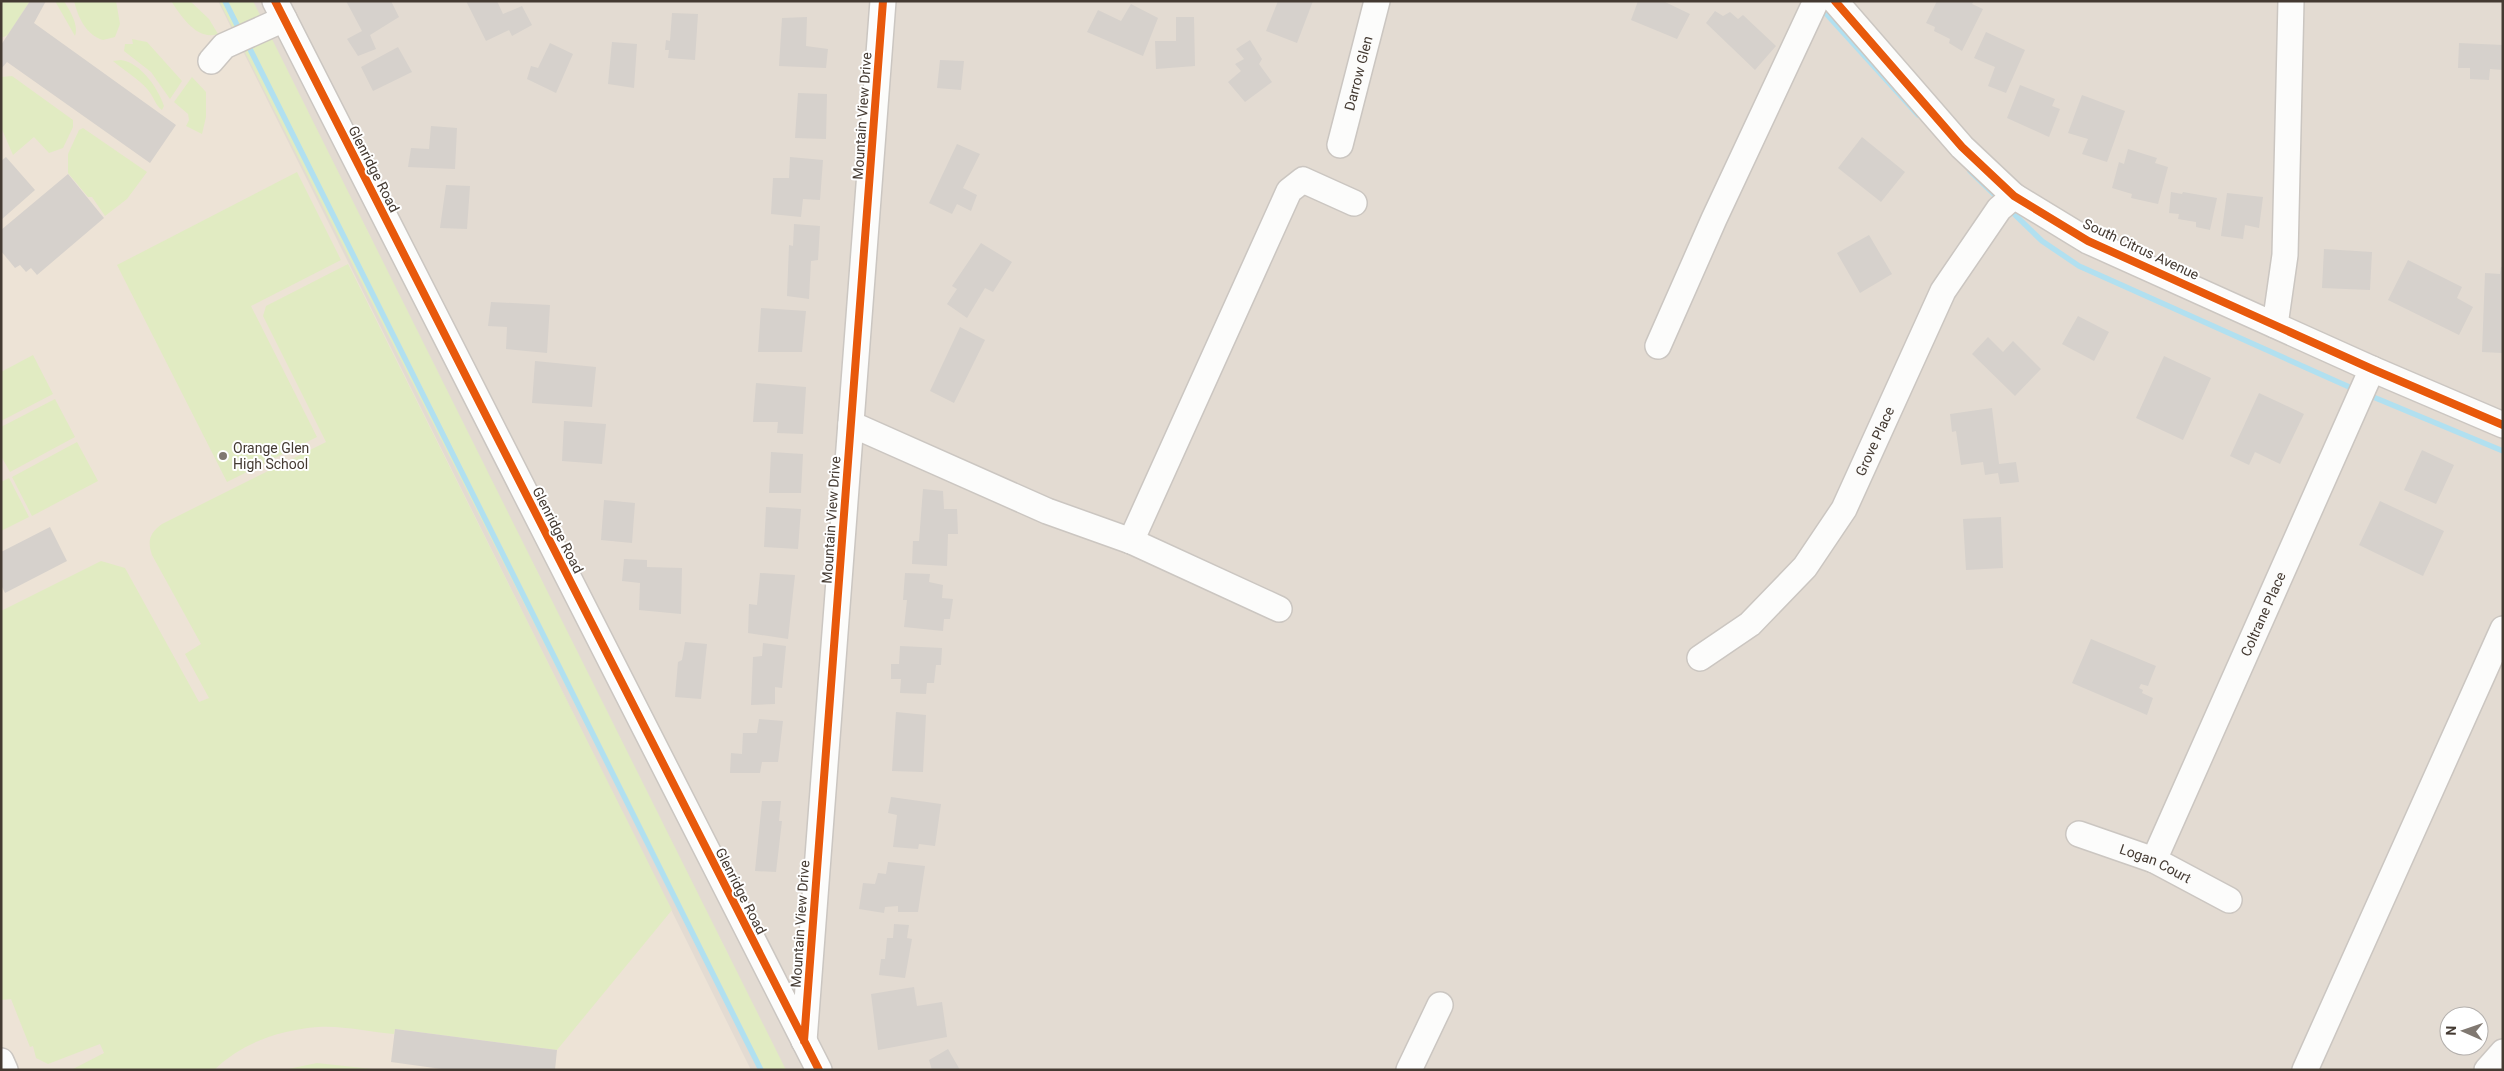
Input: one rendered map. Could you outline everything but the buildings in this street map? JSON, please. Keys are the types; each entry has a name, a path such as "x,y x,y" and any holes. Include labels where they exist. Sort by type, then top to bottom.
{"street":[{"name":"Mountain View Drive","path":"804,1041 883,1"},
{"name":"Darrow Glen","path":"1340,145 1377,1"},
{"path":"1658,346 1714,219 1816,1"},
{"name":"South Citrus Avenue","path":"1835,1 1962,147 2014,196 2088,241 2372,369 2503,425"},
{"path":"2275,325 2285,255 2291,1"},
{"path":"211,61 224,46 280,10"},
{"name":"Glenridge Road","path":"280,10 819,1070"},
{"path":"1131,541 1289,191 1303,180 1354,203"},
{"name":"Grove Place","path":"1700,658 1756,617 1805,567 1844,509 1942,291 1999,209 2014,196"},
{"name":"Coltrane Place","path":"2154,860 2372,369"},
{"path":"851,424 1047,511 1131,541 1279,609"},
{"path":"2305,1070 2503,630"},
{"name":"Logan Court","path":"2079,834 2154,860 2228,900"},
{"path":"1408,1070 1440,1005"},
{"path":"2487,1070 2503,1052"},
{"path":"1,1061 5,1070"}],"shaded area":[{"path":"1,1 2503,1 2503,1070 1,1070"},
{"name":"Orange Glen High School","path":"1,1 218,1 751,1070 1,1070"}],"green space":[{"path":"1,1 30,1 8,35 1,38"},
{"path":"55,1 64,1 69,9 76,27 75,36"},
{"path":"74,1 116,1 120,24 115,37 103,40 87,30 80,19"},
{"path":"171,1 190,1 209,19 218,34 203,34 197,31 185,20"},
{"path":"219,1 253,1 786,1070 760,1070"},
{"path":"132,39 147,42 182,81 170,99 151,72 124,51 125,44 133,44"},
{"path":"121,60 135,66 148,77 164,106 162,110 144,86 113,61"},
{"path":"12,76 73,120 73,127 63,148 49,153 34,137 13,155 1,127 1,77"},
{"path":"192,77 206,92 206,117 202,134 186,126 189,120 188,114 174,102"},
{"path":"83,128 147,172 127,199 105,216 92,197 88,197 68,173 68,154 79,130"},
{"path":"297,172 341,260 251,306 317,437 227,482 117,265"},
{"name":"Orange Glen High School","path":"348,264 672,910 557,1050 395,1029 394,1034 327,1027 289,1031 275,1035 249,1045 214,1070 71,1070 104,1053 100,1044 48,1064 36,1058 33,1046 30,1047 11,999 1,1000 1,611 101,561 125,568 199,702 209,698 185,654 201,644 152,555 151,537 162,524 326,442 263,316 266,306"},
{"path":"33,355 53,394 1,421 1,372"},
{"path":"55,399 75,437 10,472 1,456 1,427"},
{"path":"77,442 98,481 32,516 12,477"},
{"path":"9,478 29,517 1,531 1,482"},
{"path":"317,1063 381,1070 283,1070"}],"waterway":[{"path":"225,1 241,33"},
{"path":"1820,7 1918,115"},
{"path":"247,43 761,1070"},
{"path":"1970,171 2001,201"},
{"path":"2009,209 2042,241 2079,266 2356,390"},
{"path":"2366,394 2503,451"}],"cycle path":[{"path":"275,1 819,1070"},
{"path":"804,1041 883,1"},
{"path":"1835,1 1962,147 2014,196 2088,241 2372,369 2503,425"}],"place":[{"name":"Orange Glen High School","path":"223,456"}]}
